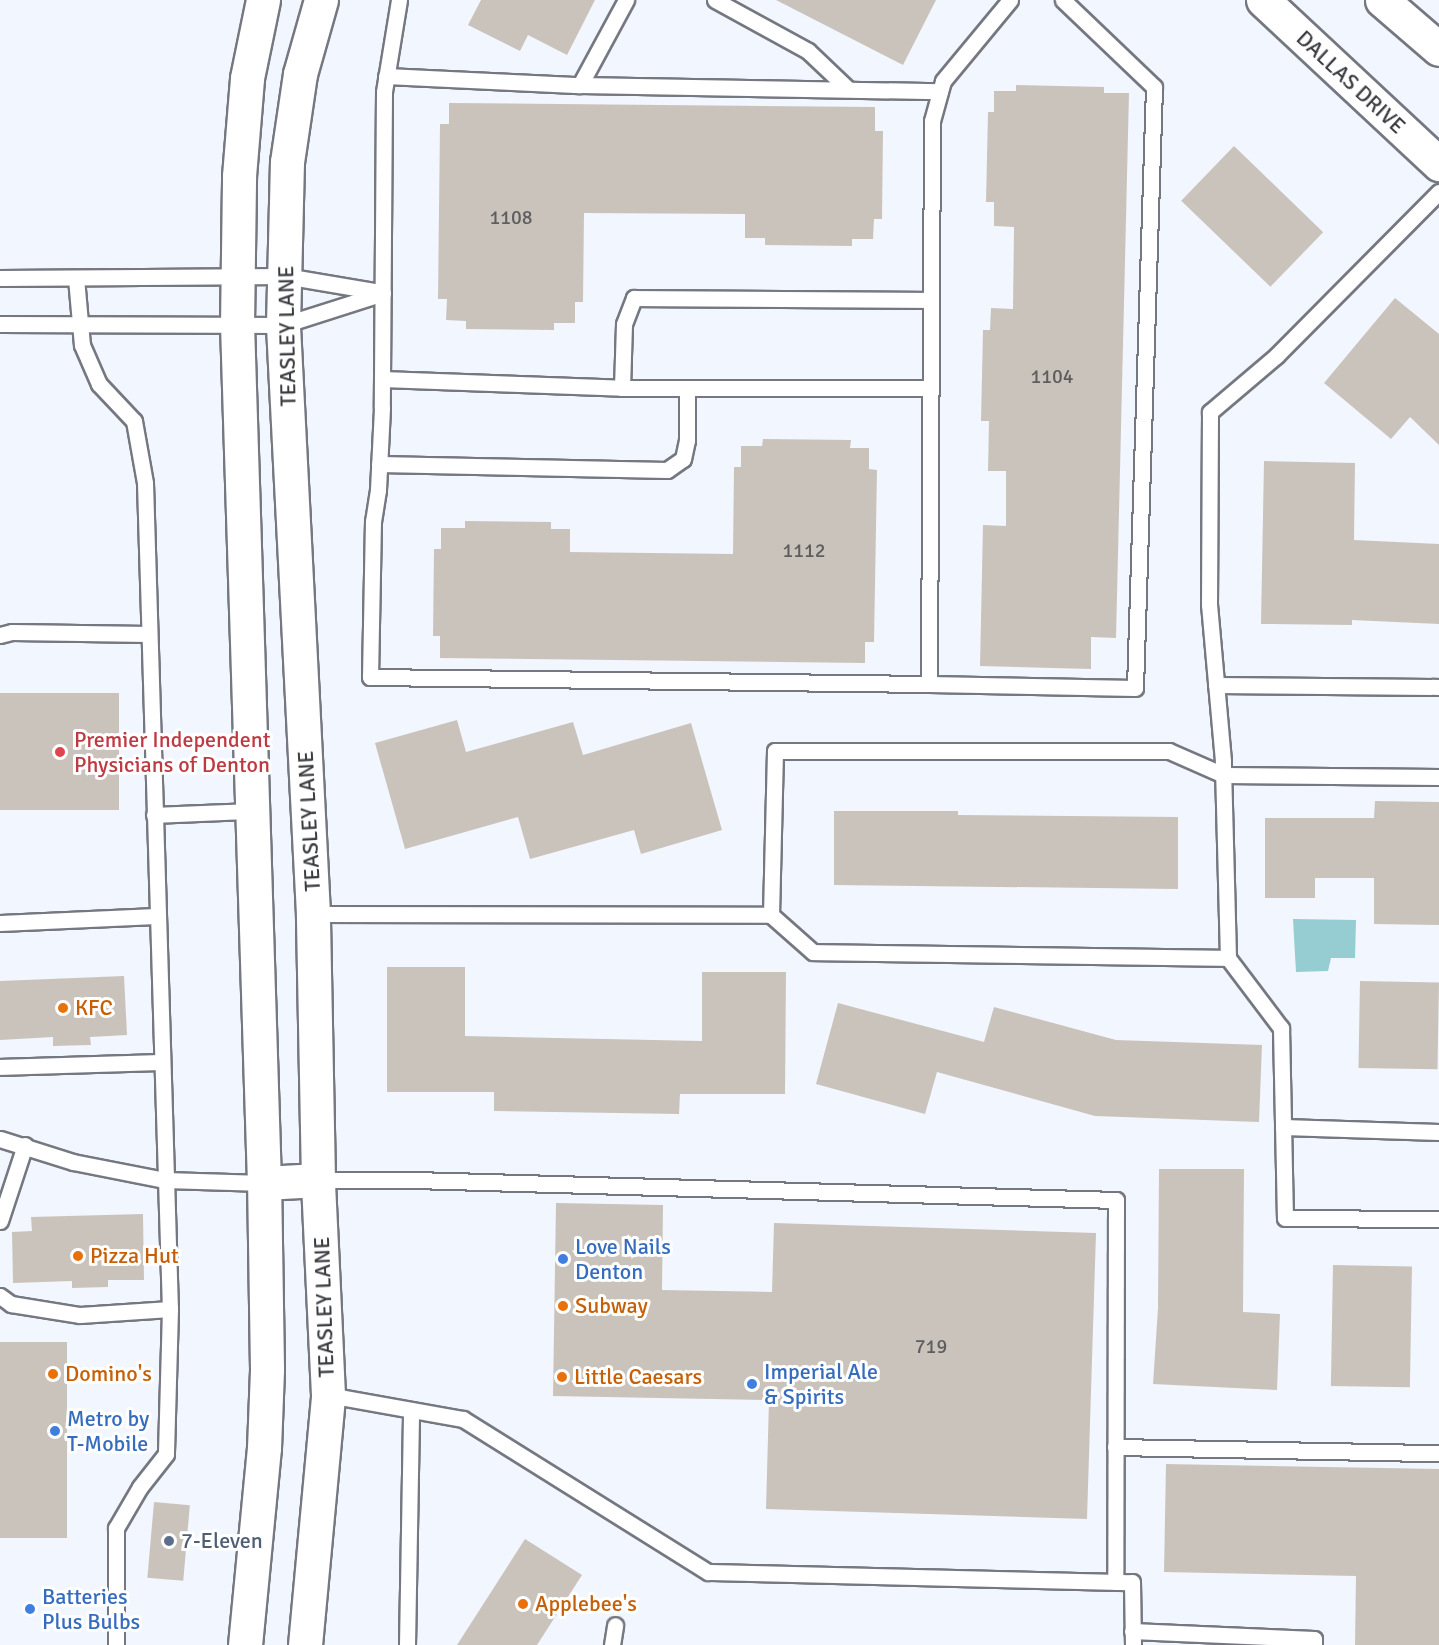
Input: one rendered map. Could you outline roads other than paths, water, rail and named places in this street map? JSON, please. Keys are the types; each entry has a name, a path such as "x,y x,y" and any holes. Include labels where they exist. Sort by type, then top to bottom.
{"main road":[{"path":"245,1645 264,1448 267,1369 264,1183 237,325 239,176 247,78 263,0"},
{"name":"TEASLEY LANE","path":"305,1645 324,1454 327,1395 318,1180 313,914 283,325 287,162 300,74 321,0"},
{"name":"DALLAS DRIVE","path":"1263,0 1439,164"},
{"path":"1382,0 1439,49"},
{"path":"264,1183 318,1180"}],"lane":[{"path":"399,0 387,76 382,380 379,464 373,521 370,677 1135,687 1154,87 1063,0"},
{"path":"580,85 626,0"},
{"path":"715,0 808,51 848,89"},
{"path":"929,684 932,120 943,81 1010,0"},
{"path":"387,76 580,85 940,92"},
{"path":"1439,192 1276,356 1210,412 1209,605 1224,775 1228,958 1281,1028 1285,1218 1439,1219"},
{"path":"0,278 285,276 383,293"},
{"path":"76,278 82,345 99,384 134,421 145,483 156,916 170,1309 166,1454 140,1487 116,1528 116,1645"},
{"path":"0,324 283,325 383,293"},
{"path":"622,388 624,324 633,298 930,300"},
{"path":"382,380 622,388 929,388"},
{"path":"379,464 667,470 683,459 687,440 687,388"},
{"path":"0,635 12,632 149,634"},
{"path":"1216,685 1439,687"},
{"path":"771,915 775,751 1169,751 1224,775 1439,777"},
{"path":"154,815 251,811"},
{"path":"313,914 771,915 813,952 1228,958"},
{"path":"0,923 156,916"},
{"path":"0,1067 161,1062"},
{"path":"1283,1127 1439,1132"},
{"path":"0,1139 73,1162 165,1180 264,1183"},
{"path":"0,1221 25,1145"},
{"path":"318,1180 414,1180 1116,1200 1115,1582"},
{"path":"0,1296 11,1304 80,1315 170,1309"},
{"path":"327,1395 463,1419 708,1572 1131,1582 1132,1638 1314,1638 1314,1645"},
{"path":"407,1645 411,1410"},
{"path":"1115,1447 1439,1453"},
{"path":"612,1645 615,1625"}],"water":[{"path":"1293,919 1356,920 1355,958 1331,958 1328,971 1296,972"}],"place":[{"name":"Premier Independent Physicians of Denton","path":"60,752"},
{"name":"KFC","path":"63,1008"},
{"name":"Pizza Hut","path":"78,1256"},
{"name":"Love Nails Denton","path":"563,1259"},
{"name":"Subway","path":"563,1306"},
{"name":"Domino's","path":"53,1374"},
{"name":"Little Caesars","path":"562,1377"},
{"name":"Imperial Ale & Spirits","path":"752,1384"},
{"name":"Metro by T-Mobile","path":"55,1431"},
{"name":"7-Eleven","path":"169,1541"},
{"name":"Applebee's","path":"523,1604"},
{"name":"Batteries Plus Bulbs","path":"30,1609"}]}
